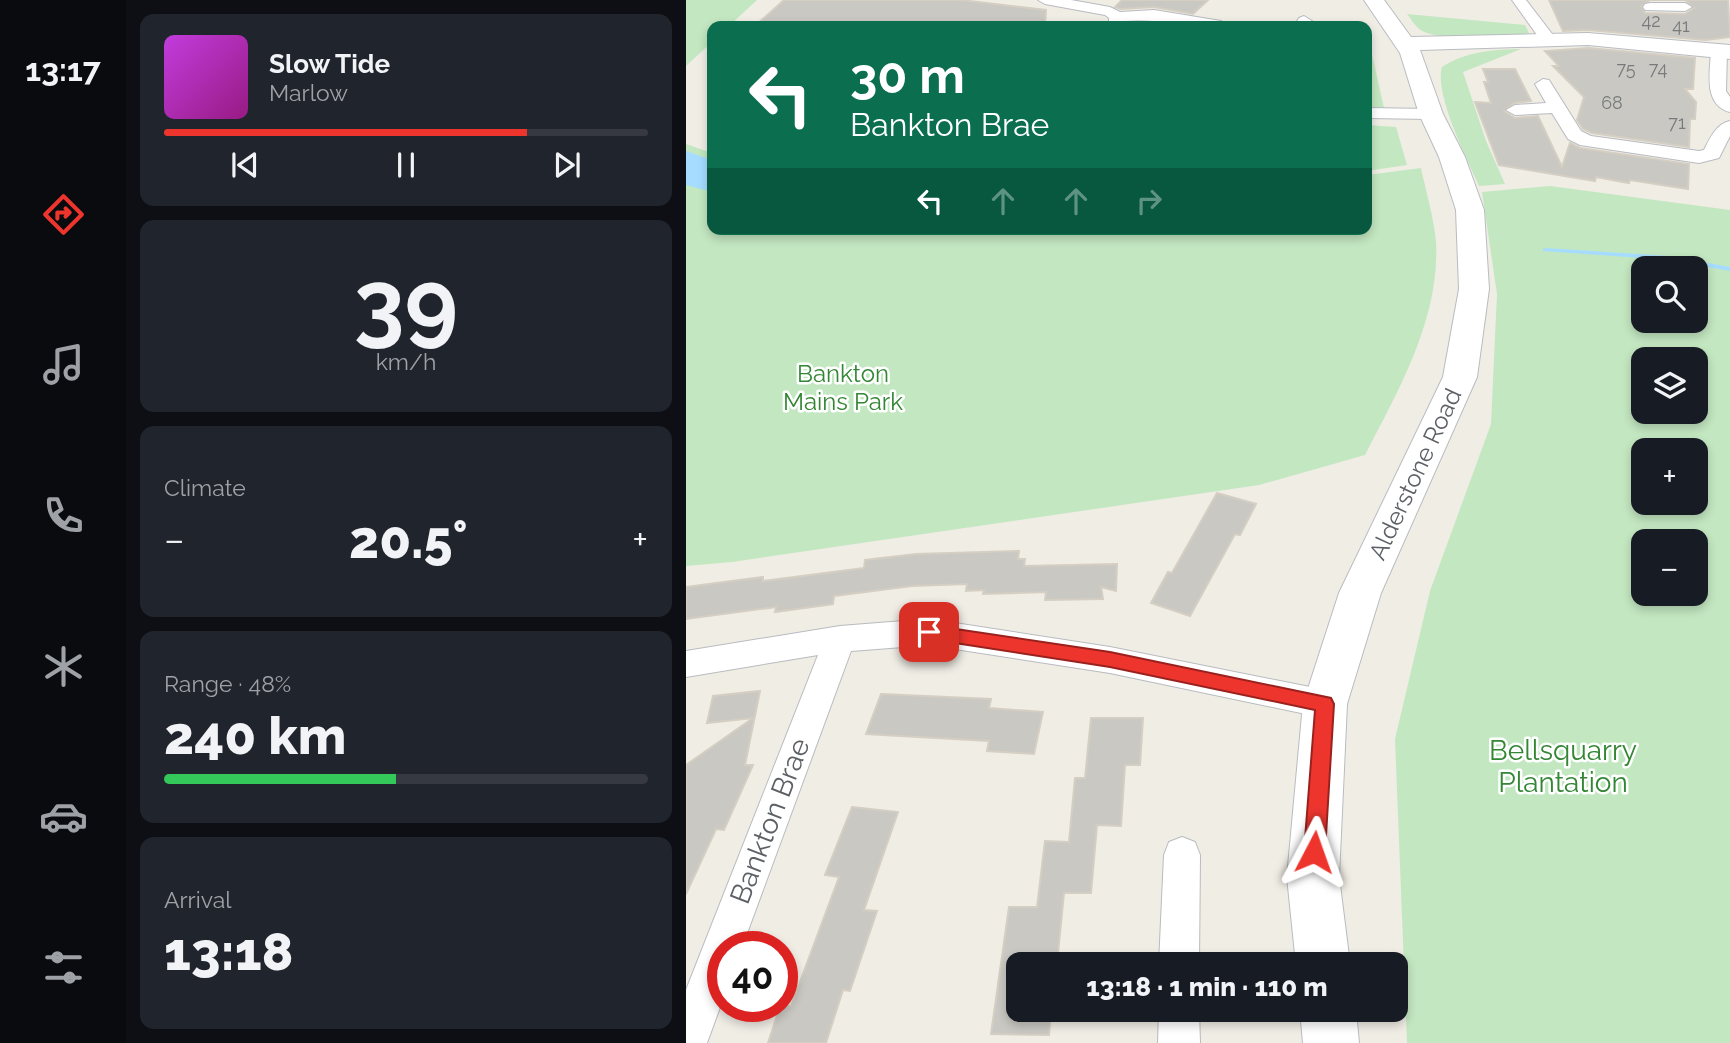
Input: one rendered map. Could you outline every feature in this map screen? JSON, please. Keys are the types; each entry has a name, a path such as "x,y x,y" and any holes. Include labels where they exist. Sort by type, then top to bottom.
{"street":[{"path":"1045,0 1110,11 1115,21"},
{"name":"Alderstone Road","path":"1322,952 1313,877 1325,704 1360,593 1460,377 1474,289 1470,210 1452,157 1431,114 1409,49 1374,0"},
{"path":"1519,0 1548,39"},
{"path":"1650,7 1686,9"},
{"path":"1121,21 1154,14 1194,21"},
{"path":"1409,49 1548,39 1637,43 1724,52 1718,91 1730,107"},
{"path":"1542,84 1574,135 1586,141 1699,157 1712,154 1719,137 1730,127"},
{"path":"1515,110 1557,108"},
{"path":"1372,113 1431,114"},
{"path":"686,664 840,639 929,632 1110,660 1325,704"},
{"name":"Bankton Brae","path":"686,1043 840,639"},
{"path":"1179,952 1182,855"},
{"path":"1179,1022 1179,1043"},
{"path":"1329,1022 1332,1043"}],"green space":[{"path":"686,0 757,0 734,21 707,21 707,47 686,66"},
{"path":"1407,14 1525,25 1529,33 1490,37 1445,37 1422,31"},
{"path":"1521,49 1463,72 1486,141 1505,184 1479,186 1447,109 1441,79 1442,67 1480,52"},
{"path":"1372,54 1384,108 1372,108"},
{"path":"1372,125 1396,127 1407,165 1372,170"},
{"name":"Bankton Mains Park","path":"686,144 707,151 707,235 1372,235 1372,174 1421,168 1436,242 1431,298 1415,353 1365,455 1259,485 732,562 686,566"},
{"name":"Bellsquarry Plantation","path":"1550,186 1730,210 1730,1043 1407,1043 1408,952 1403,952 1395,739 1430,591 1491,424 1497,294 1482,192"}],"water":[{"path":"686,151 707,158 707,191 686,185"}],"building":[{"path":"784,0 961,0 1046,10 1045,21 761,21"},
{"path":"1122,0 1208,0 1193,14 1154,7 1115,7"},
{"path":"1549,0 1650,0 1641,6 1645,13 1685,14 1694,8 1685,0 1728,0 1730,37 1706,40 1588,30 1563,31"},
{"path":"1588,48 1695,58 1693,89 1685,89 1696,102 1695,119 1690,119 1689,147 1592,133 1583,129 1577,120 1584,97 1553,66 1559,66 1545,51"},
{"path":"1483,69 1515,69 1531,101 1514,103 1504,111 1515,118 1538,116 1562,167 1570,143 1580,148 1689,164 1688,189 1596,177 1595,181 1499,165 1475,102 1491,103"},
{"path":"1217,493 1256,504 1240,535 1235,534 1190,616 1151,603 1168,572 1172,573"},
{"path":"1019,551 1018,559 1025,559 1024,566 1117,564 1116,591 1101,587 1103,599 1045,600 1046,592 983,594 984,590 966,591 967,584 912,586 834,596 833,604 775,612 776,607 686,619 686,587 763,577 763,581 864,568 865,560 916,554"},
{"path":"760,691 745,765 753,765 724,830 716,829 686,894 686,765 753,718 707,723 713,696"},
{"path":"881,694 991,699 989,708 1043,712 1034,754 987,751 989,741 866,734"},
{"path":"1091,718 1143,718 1140,765 1125,765 1121,826 1097,825 1091,893 1064,893 1058,952 1006,952 1006,1022 1050,1022 1049,1035 991,1034 1009,907 1037,907 1045,841 1069,842 1075,778 1085,778"},
{"path":"852,807 898,812 864,910 877,911 850,991 843,990 826,1043 768,1043 775,1022 798,1022 798,987 839,877 825,875"}],"waterway":[{"path":"1545,250 1669,258 1730,269"}],"route":[{"path":"929,632 1110,660 1325,704 1314,852"}]}
